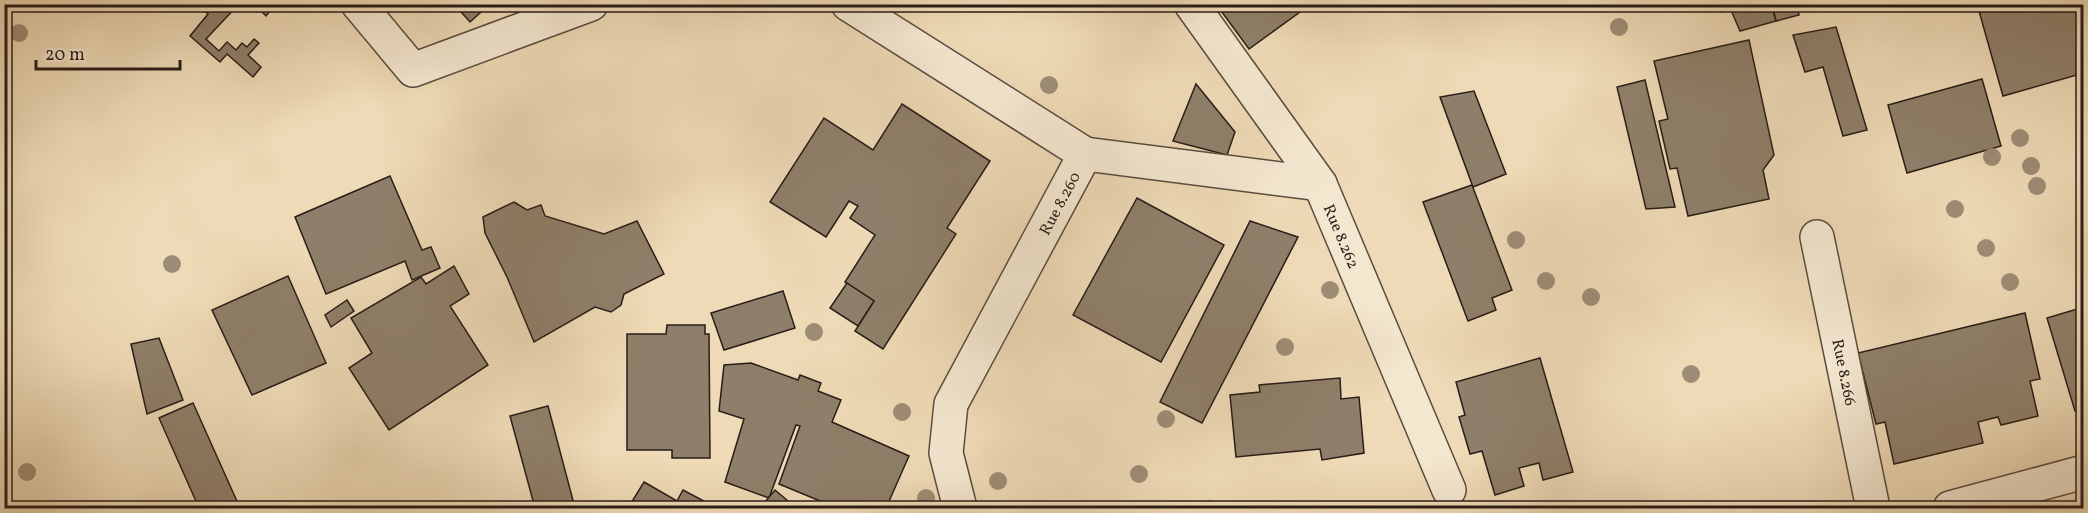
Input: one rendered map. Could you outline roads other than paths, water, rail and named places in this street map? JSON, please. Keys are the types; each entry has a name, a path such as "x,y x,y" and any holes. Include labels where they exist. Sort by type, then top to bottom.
{"street":[{"path":"358,4 413,70 591,4"},
{"name":"Rue 8.260","path":"848,4 1085,154 951,404 946,453 960,508"},
{"name":"Rue 8.262","path":"1191,4 1320,184 1449,490"},
{"path":"1085,154 1320,184"},
{"name":"Rue 8.266","path":"1817,237 1873,508"},
{"path":"1950,508 2082,479"}]}
